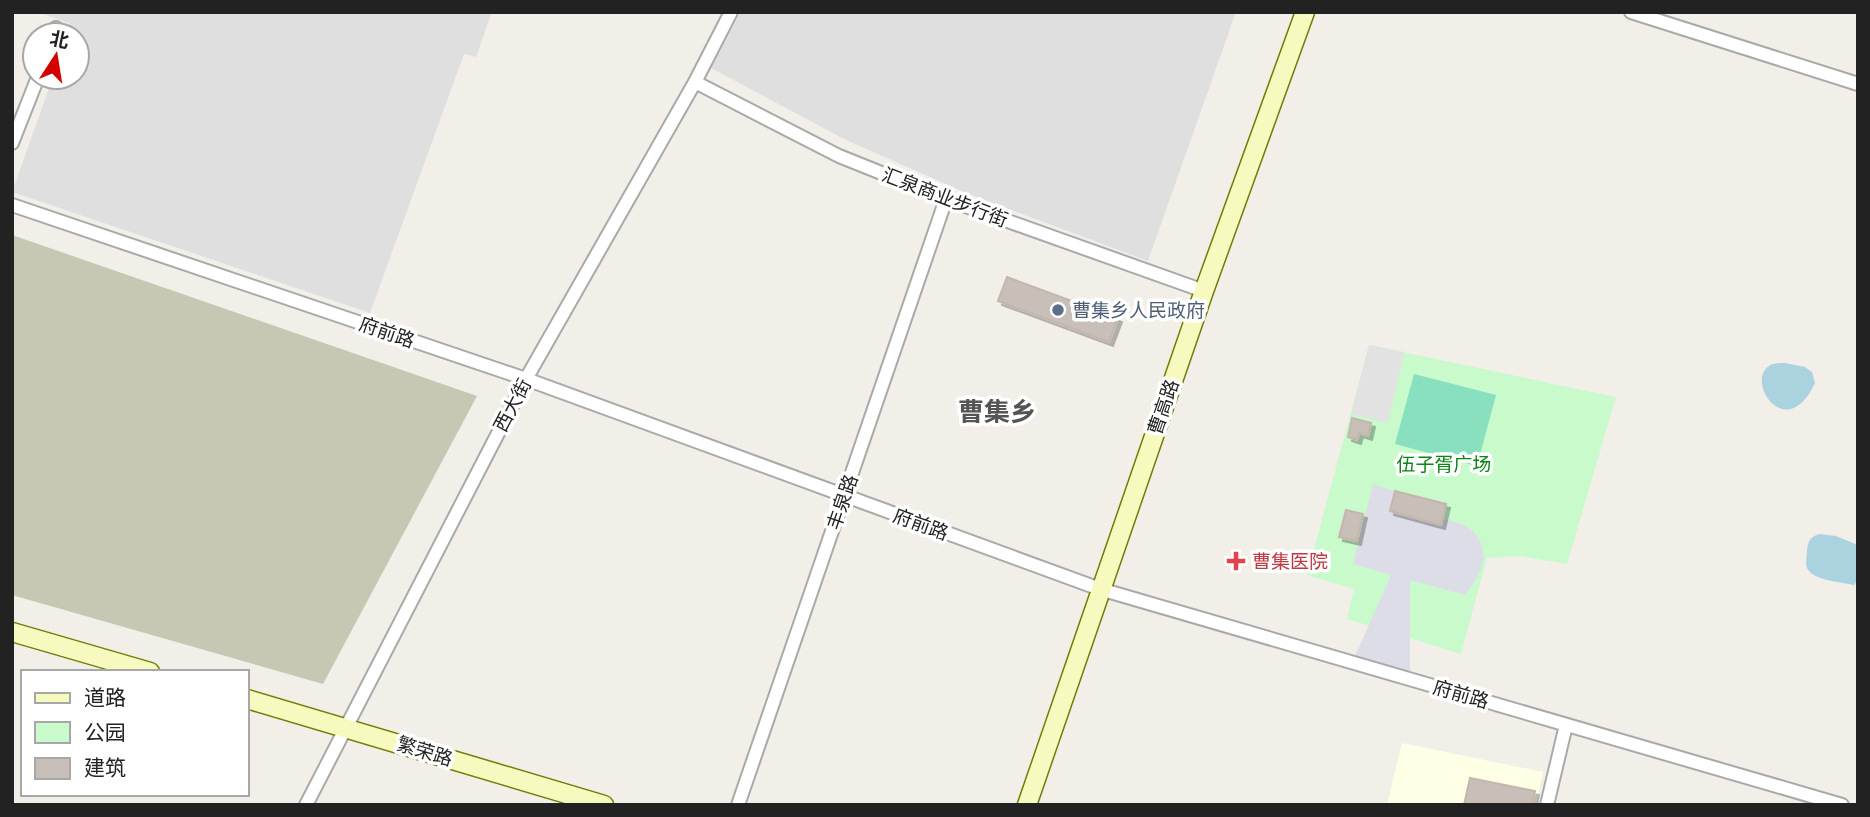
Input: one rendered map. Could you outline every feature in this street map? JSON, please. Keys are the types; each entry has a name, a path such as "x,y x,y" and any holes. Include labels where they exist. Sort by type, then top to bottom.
{"street":[{"name":"西大街","path":"306,805 526,379 695,82 731,12"},
{"name":"曹高路","path":"1027,805 1204,291 1306,12"},
{"path":"1631,12 1858,85"},
{"name":"汇泉商业步行街","path":"695,82 839,156 946,199 1204,291"},
{"path":"12,143 32,91"},
{"name":"丰泉路","path":"738,805 946,199"},
{"name":"府前路","path":"12,205 526,379 1100,589 1842,805"},
{"path":"12,632 143,670"},
{"name":"繁荣路","path":"248,699 604,805"},
{"path":"1547,805 1566,725"}],"shaded area":[{"path":"38,12 492,12 476,57 464,54 370,313 12,192 48,91 91,91 91,21 63,21"},
{"path":"741,12 1236,12 1148,261 966,193 844,139 711,68"},
{"path":"12,235 477,396 323,684 12,595"},
{"path":"1369,345 1404,352 1388,423 1351,414"},
{"path":"1373,484 1395,491 1390,511 1441,524 1443,518 1464,525 1475,533 1481,543 1484,557 1476,579 1465,595 1410,580 1410,679 1352,663 1391,575 1353,564"},
{"path":"1402,743 1543,772 1536,805 1387,805"}],"green space":[{"name":"伍子胥广场","path":"1369,345 1616,397 1567,564 1520,556 1487,558 1461,654 1347,619 1354,589 1307,575"},
{"path":"1414,374 1496,395 1477,466 1395,444"}],"water":[{"path":"1785,363 1805,367 1812,372 1815,383 1804,401 1792,409 1781,409 1772,403 1762,384 1763,374 1769,366"},
{"path":"1819,534 1836,536 1858,545 1858,580 1854,585 1815,576 1807,568 1809,542"}],"building":[{"path":"1007,277 1118,318 1109,342 998,301"},
{"path":"1352,418 1371,423 1368,436 1359,433 1357,440 1348,437"},
{"path":"1395,491 1446,504 1441,525 1390,511"},
{"path":"1346,510 1363,514 1357,541 1339,537"},
{"path":"1470,778 1535,791 1532,805 1464,805"}],"place":[{"name":"曹集乡人民政府","path":"1058,310"},
{"name":"曹集医院","path":"1236,561"}],"district":[{"name":"曹集乡","path":"997,412"}]}
